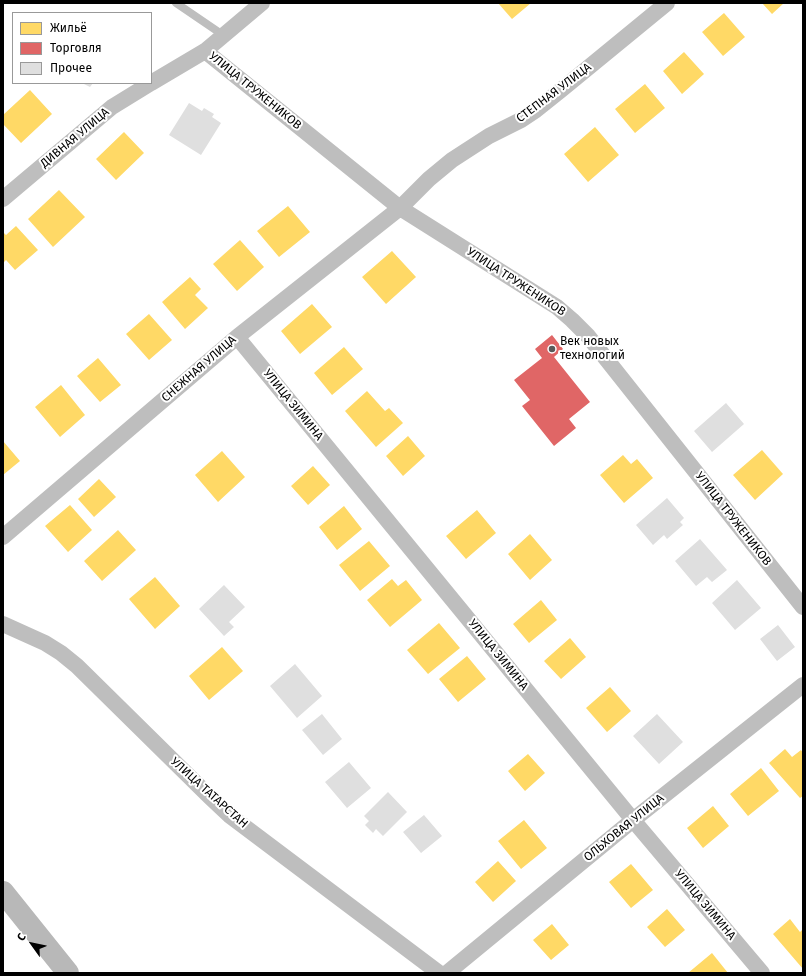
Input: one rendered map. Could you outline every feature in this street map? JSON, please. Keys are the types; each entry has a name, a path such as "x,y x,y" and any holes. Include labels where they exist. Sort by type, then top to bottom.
{"street":[{"name":"ДИВНАЯ УЛИЦА","path":"152,82 205,50 262,3"},
{"name":"СТЕПНАЯ УЛИЦА","path":"400,208 429,179 452,160 536,110 667,3"},
{"name":"УЛИЦА ТРУЖЕНИКОВ","path":"205,50 400,208 557,307 572,320 588,336 803,607"},
{"name":"ДИВНАЯ УЛИЦА","path":"3,199 112,107 149,84"},
{"name":"СНЕЖНАЯ УЛИЦА","path":"3,537 236,337 400,208"},
{"name":"УЛИЦА ЗИМИНА","path":"236,337 633,820 762,973"},
{"name":"УЛИЦА ТАТАРСТАН","path":"3,624 45,643 61,653 77,666 229,815 439,973"},
{"name":"ОЛЬХОВАЯ УЛИЦА","path":"447,973 633,820 803,685"},
{"path":"3,892 68,973"}],"lane":[{"path":"176,3 223,35"}],"building: Жильё":[{"path":"498,3 531,3 512,19"},
{"path":"762,3 784,3 772,14"},
{"path":"724,13 745,37 723,56 702,32"},
{"path":"684,52 704,74 682,94 663,71"},
{"path":"645,84 665,108 635,133 615,109"},
{"path":"30,90 52,114 21,143 3,124 3,115"},
{"path":"595,127 619,155 588,182 564,154"},
{"path":"124,132 144,153 116,180 96,159"},
{"path":"59,190 85,217 53,247 28,219"},
{"path":"288,206 310,232 279,257 257,231"},
{"path":"16,226 38,250 15,270 6,260 3,263 3,232 6,235"},
{"path":"240,240 264,267 237,291 213,264"},
{"path":"392,251 416,277 386,304 362,277"},
{"path":"190,277 201,289 195,295 208,308 185,329 162,302"},
{"path":"312,304 332,327 300,354 281,331"},
{"path":"149,314 172,340 149,360 126,334"},
{"path":"344,347 363,369 332,395 314,373"},
{"path":"98,358 121,385 100,402 77,376"},
{"path":"61,385 85,415 60,437 35,407"},
{"path":"367,391 385,411 389,408 403,423 376,447 345,411"},
{"path":"408,436 425,456 403,476 386,456"},
{"path":"3,441 20,461 3,475"},
{"path":"762,450 783,474 755,500 733,475"},
{"path":"222,451 245,477 218,502 195,475"},
{"path":"623,455 631,464 637,459 653,478 624,503 600,475"},
{"path":"313,466 330,485 308,505 291,486"},
{"path":"99,479 116,497 94,517 78,499"},
{"path":"70,505 92,530 68,552 45,526"},
{"path":"344,506 362,529 337,550 319,527"},
{"path":"477,510 496,533 466,559 446,536"},
{"path":"118,530 136,550 102,581 84,561"},
{"path":"530,534 552,560 530,580 508,554"},
{"path":"369,541 390,566 360,591 339,565"},
{"path":"155,577 180,606 155,629 129,599"},
{"path":"392,579 398,586 406,580 422,600 390,627 367,600"},
{"path":"541,600 557,620 529,643 513,624"},
{"path":"439,623 460,648 428,674 407,650"},
{"path":"570,638 586,657 561,679 544,661"},
{"path":"222,647 243,671 209,700 189,676"},
{"path":"467,656 486,679 458,702 439,679"},
{"path":"610,687 631,711 607,732 586,708"},
{"path":"785,749 792,757 801,750 803,753 803,796 800,798 769,763"},
{"path":"528,754 545,773 525,791 508,771"},
{"path":"761,768 779,791 748,816 730,794"},
{"path":"713,806 729,826 703,848 687,828"},
{"path":"524,820 547,848 521,869 498,841"},
{"path":"498,861 516,881 493,902 475,882"},
{"path":"631,864 653,890 631,908 609,882"},
{"path":"667,909 685,930 665,947 647,927"},
{"path":"790,919 800,932 803,929 803,969 773,934"},
{"path":"552,924 569,945 551,960 533,940"},
{"path":"712,953 728,973 688,973"}],"building: Торговля":[{"path":"552,335 563,349 554,357 590,402 569,419 576,428 554,446 522,406 530,400 514,380 542,358 535,349"}],"building: Прочее":[{"path":"84,84 92,84 90,87"},
{"path":"189,103 202,111 204,108 214,114 212,117 221,123 201,155 169,135"},
{"path":"726,403 744,424 712,452 694,431"},
{"path":"667,498 684,518 680,522 683,525 667,539 664,535 653,545 636,525"},
{"path":"700,539 727,570 712,582 707,577 696,586 675,561"},
{"path":"737,580 761,608 735,630 712,603"},
{"path":"224,585 245,607 229,622 234,627 224,636 199,609"},
{"path":"778,625 795,647 777,661 760,639"},
{"path":"295,664 322,696 297,718 270,686"},
{"path":"322,714 342,739 323,755 302,730"},
{"path":"657,714 683,742 659,764 633,736"},
{"path":"349,762 371,788 347,808 325,782"},
{"path":"388,792 407,812 383,836 376,829 373,833 365,825 369,821 364,816"},
{"path":"424,815 442,836 421,853 403,832"}],"place":[{"name":"Век новых технологий","path":"552,349"}]}
